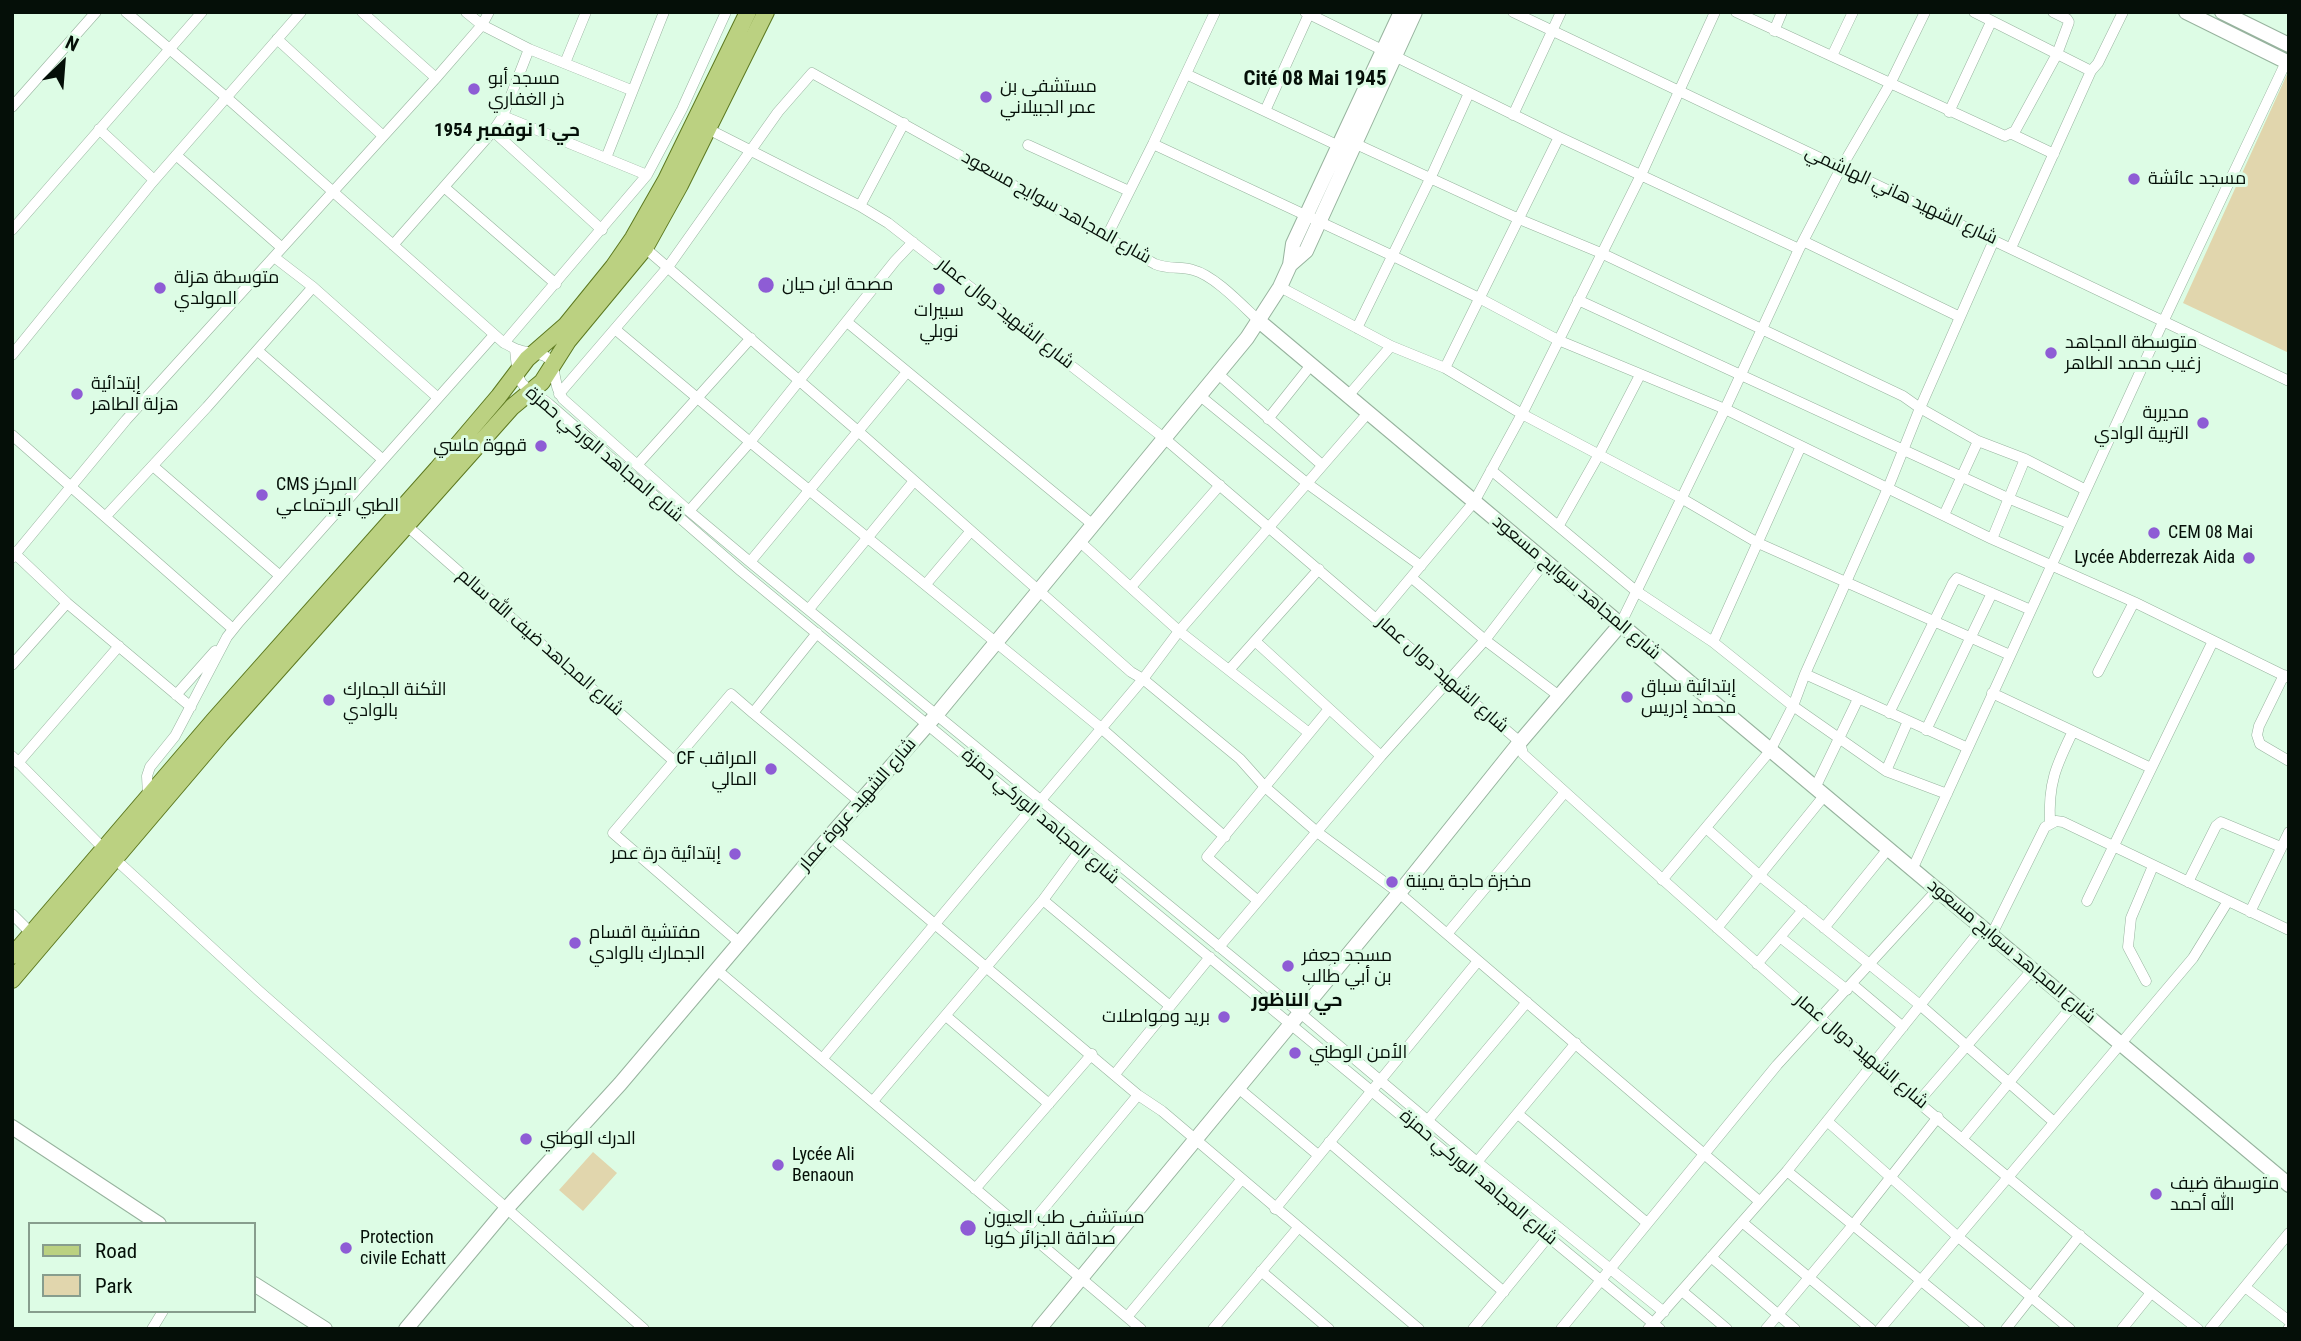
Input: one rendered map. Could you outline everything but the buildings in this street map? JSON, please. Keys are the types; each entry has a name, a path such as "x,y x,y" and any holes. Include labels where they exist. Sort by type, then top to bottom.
{"main road":[{"path":"12,956 307,613 437,469 533,352 566,325 613,267 666,180 748,12"},
{"path":"12,980 221,734 512,407 542,382 568,341 645,248 766,12"}],"street":[{"path":"12,107 96,12"},
{"path":"126,12 494,335 515,349"},
{"path":"12,230 202,12"},
{"path":"12,355 154,180 301,12"},
{"path":"362,12 436,78"},
{"path":"466,12 482,25 528,49 631,90"},
{"path":"191,707 13,554 126,421 436,78 482,25 489,12"},
{"path":"565,63 586,12"},
{"path":"606,158 664,12"},
{"path":"504,342 647,175 682,109 726,12"},
{"path":"1107,236 1215,12"},
{"name":"شارع الشهيد عروة عمار","path":"1290,265 1306,251 1356,144 1401,12"},
{"name":"شارع الشهيد عروة عمار","path":"406,1329 507,1208 620,1084 933,719 1259,321 1280,287 1290,265 1293,244 1339,146 1389,53 1415,12"},
{"name":"شارع الشهيد هاني الهاشمي","path":"1513,12 2289,382"},
{"path":"1513,115 1562,12"},
{"path":"1377,618 1474,502 1522,414 1642,175 1715,12"},
{"path":"1736,12 2001,135 2012,134 2054,154"},
{"path":"1774,31 1782,12"},
{"path":"1832,56 1853,12"},
{"path":"1039,1329 1399,893 1520,742 1620,625 1801,245 1841,168 1890,84 1925,12"},
{"path":"1974,12 2091,71"},
{"path":"2012,134 2057,54 2069,22 2053,12"},
{"path":"2011,248 2091,71 2098,63 2123,12"},
{"path":"1912,870 2163,322 2287,62 2186,12"},
{"path":"2222,12 2289,46"},
{"path":"1265,111 1307,13 1559,137 1960,317"},
{"path":"1950,112 1992,22"},
{"path":"277,39 382,135"},
{"path":"393,245 494,131 503,116 528,49"},
{"name":"شارع المجاهد سوايح مسعود","path":"752,150 778,112 812,73 1155,264 1168,269 1192,270 1213,282 2289,1185"},
{"path":"1186,74 1339,146"},
{"path":"1357,327 1469,93"},
{"path":"503,116 647,175"},
{"path":"860,206 904,123"},
{"path":"99,129 154,180"},
{"name":"شارع الشهيد دوال عمار","path":"708,129 860,206 914,242 1164,438 1520,742 1523,754 1757,964 2008,1176 2198,1329"},
{"path":"494,131 602,230"},
{"path":"1445,368 1559,137"},
{"path":"1153,144 1393,256 1558,340 1725,409 1992,539 2134,602 2286,677 2259,726 2257,736 2260,744 2289,761"},
{"path":"1356,144 1762,328 1903,396 1978,441 2025,459 2086,490"},
{"path":"1028,145 1129,191"},
{"path":"559,394 668,267 752,150"},
{"path":"176,155 281,247"},
{"path":"443,187 556,284"},
{"path":"1662,880 1770,751 1793,706 1994,240"},
{"path":"690,511 750,442 895,261 914,242"},
{"path":"645,248 800,380 1131,672 1240,759 1265,787 1317,832 1399,893 1705,1152 1759,1201"},
{"path":"274,257 313,287 437,397"},
{"path":"106,516 258,351 313,287"},
{"path":"1280,287 1391,346 1445,368 1522,414 1681,498 1758,543 2010,654"},
{"path":"1578,300 2010,499 2070,524"},
{"path":"846,322 1093,524"},
{"path":"616,330 1101,728 1225,837"},
{"path":"176,695 279,575 494,335"},
{"path":"637,465 751,338"},
{"path":"1348,396 1391,346"},
{"name":"شارع المجاهد الوركي حمزة","path":"1654,1327 1602,1279 1373,1090 1295,1017 1219,947 1041,800 933,719 817,633 549,404 521,385 515,349 545,355 552,365 559,394 690,511 809,609 933,719 1031,809 1210,957 1295,1017 1380,1080 1664,1312"},
{"path":"258,351 382,459"},
{"path":"1268,419 1311,365"},
{"path":"750,562 907,372"},
{"path":"1217,373 1322,465"},
{"path":"1559,525 1640,374"},
{"path":"1199,395 1308,484 1421,566"},
{"path":"1041,800 1143,679 1179,631 1368,413"},
{"path":"12,435 106,516 230,634"},
{"path":"1944,515 1978,441"},
{"path":"1713,642 1801,446"},
{"path":"1992,539 2025,459"},
{"path":"153,466 279,575"},
{"path":"1491,470 1636,591 1713,642 1793,706 1886,771 1947,794"},
{"path":"809,609 914,481"},
{"path":"1131,587 1220,485"},
{"name":"شارع المجاهد ضيف الله سالم","path":"406,526 674,761"},
{"path":"926,584 970,532"},
{"path":"1079,541 1179,631 1309,733"},
{"path":"1219,947 1381,756 1485,640 1545,562"},
{"path":"1229,670 1319,569"},
{"path":"1412,578 1485,640 1559,696"},
{"path":"1889,713 1934,620 1958,578 2031,610"},
{"path":"1926,730 1992,593"},
{"path":"2098,672 2134,602"},
{"path":"12,665 67,603"},
{"path":"753,713 817,633"},
{"path":"148,796 148,770 175,736 230,634"},
{"path":"1255,641 1381,756"},
{"path":"2087,901 2213,641"},
{"path":"103,848 15,759 119,646"},
{"path":"1805,674 1968,748"},
{"path":"1992,693 2151,768"},
{"path":"740,943 612,833 731,694 860,802"},
{"path":"1717,928 1820,792 1858,699"},
{"path":"1258,901 1208,857 1329,709"},
{"path":"1886,771 1908,721"},
{"path":"2050,823 2049,800 2053,774 2073,731"},
{"path":"1447,934 1565,792"},
{"path":"822,1058 1031,809"},
{"path":"1654,1327 1664,1312 1787,1171 1920,1006 1986,932 2045,827 2050,823 2063,822 2289,930"},
{"path":"2188,882 2216,826 2221,822 2281,848"},
{"path":"1706,828 1759,875 1920,1006 2054,1122"},
{"path":"2250,912 2289,832"},
{"path":"830,836 1138,1095 1162,1111 1419,1329"},
{"path":"873,1101 1044,900 1080,849"},
{"path":"1824,928 1888,849"},
{"path":"115,859 259,991 644,1329"},
{"path":"2146,981 2128,947 2131,918 2153,866"},
{"path":"1561,1329 1777,1065 1937,890"},
{"path":"1044,900 1170,1006"},
{"path":"1880,1329 2193,958 2228,901"},
{"path":"1757,964 1802,910"},
{"path":"13,917 31,933"},
{"path":"1780,937 1903,1027"},
{"path":"1115,1074 1210,957"},
{"path":"1275,1209 1478,961"},
{"path":"718,970 1141,1329"},
{"path":"1919,1101 2032,970"},
{"path":"1427,1120 1527,1002"},
{"path":"1963,1138 2073,1005"},
{"path":"946,1016 1049,1104"},
{"path":"1478,1162 1576,1044"},
{"path":"975,1189 1092,1054"},
{"path":"1237,1087 1318,1155"},
{"path":"1024,1231 1138,1095"},
{"path":"1518,1114 1647,1223"},
{"path":"1766,1329 1938,1117"},
{"path":"1827,1121 1957,1236 2070,1329"},
{"path":"12,1128 156,1222"},
{"path":"12,1136 144,1222"},
{"path":"1329,1142 1504,1292"},
{"path":"1787,1171 1980,1329"},
{"path":"1127,1317 1241,1180"},
{"path":"1742,1222 1871,1329"},
{"path":"1473,1329 1557,1226"},
{"path":"1213,1329 1298,1228"},
{"path":"2210,1329 2289,1233"},
{"path":"2006,1329 2080,1235"},
{"path":"1711,1257 1796,1329"},
{"path":"1261,1271 1329,1329"},
{"path":"256,1285 325,1329"},
{"path":"2245,1287 2289,1321"},
{"path":"1682,1291 1727,1329"},
{"path":"256,1293 313,1329"},
{"path":"2122,1329 2151,1293"},
{"path":"152,1329 162,1313"}],"green space":[{"path":"2289,70 2289,353 2183,303"},
{"path":"593,1152 617,1173 583,1211 559,1190"}],"place":[{"name":"مسجد أبو ذر الغفاري","path":"474,89"},
{"name":"مستشفى بن عمر الجبيلاني","path":"986,97"},
{"name":"مسجد عائشة","path":"2134,179"},
{"name":"مصحة ابن حيان","path":"766,285"},
{"name":"متوسطة هزلة المولدي","path":"160,288"},
{"name":"سبيرات نوبلي","path":"939,289"},
{"name":"متوسطة المجاهد زغيب محمد الطاهر","path":"2051,353"},
{"name":"إبتدائية هزلة الطاهر","path":"77,394"},
{"name":"مديربة التربية الوادي","path":"2203,423"},
{"name":"قهوة ماسي","path":"541,446"},
{"name":"CMS المركز الطبي الإجتماعي","path":"262,495"},
{"name":"CEM 08 Mai","path":"2154,533"},
{"name":"Lycée Abderrezak Aida","path":"2249,558"},
{"name":"إبتدائية سباق محمد إدريس","path":"1627,697"},
{"name":"الثكنة الجمارك بالوادي","path":"329,700"},
{"name":"CF المراقب المالي","path":"771,769"},
{"name":"إبتدائية درة عمر","path":"735,854"},
{"name":"مخبزة حاجة يمينة","path":"1392,882"},
{"name":"مفتشية اقسام الجمارك بالوادي","path":"575,943"},
{"name":"مسجد جعفر بن أبي طالب","path":"1288,966"},
{"name":"بريد ومواصلات","path":"1224,1017"},
{"name":"الأمن الوطني","path":"1295,1053"},
{"name":"الدرك الوطني","path":"526,1139"},
{"name":"Lycée Ali Benaoun","path":"778,1165"},
{"name":"متوسطة ضيف الله أحمد","path":"2156,1194"},
{"name":"مستشفى طب العيون صداقة الجزائر كوبا","path":"968,1228"},
{"name":"Protection civile Echatt","path":"346,1248"}],"district":[{"name":"Cité 08 Mai 1945","path":"1315,80"},
{"name":"حي 1 نوفمبر 1954","path":"507,131"},
{"name":"حي الناظور","path":"1297,1001"}]}
